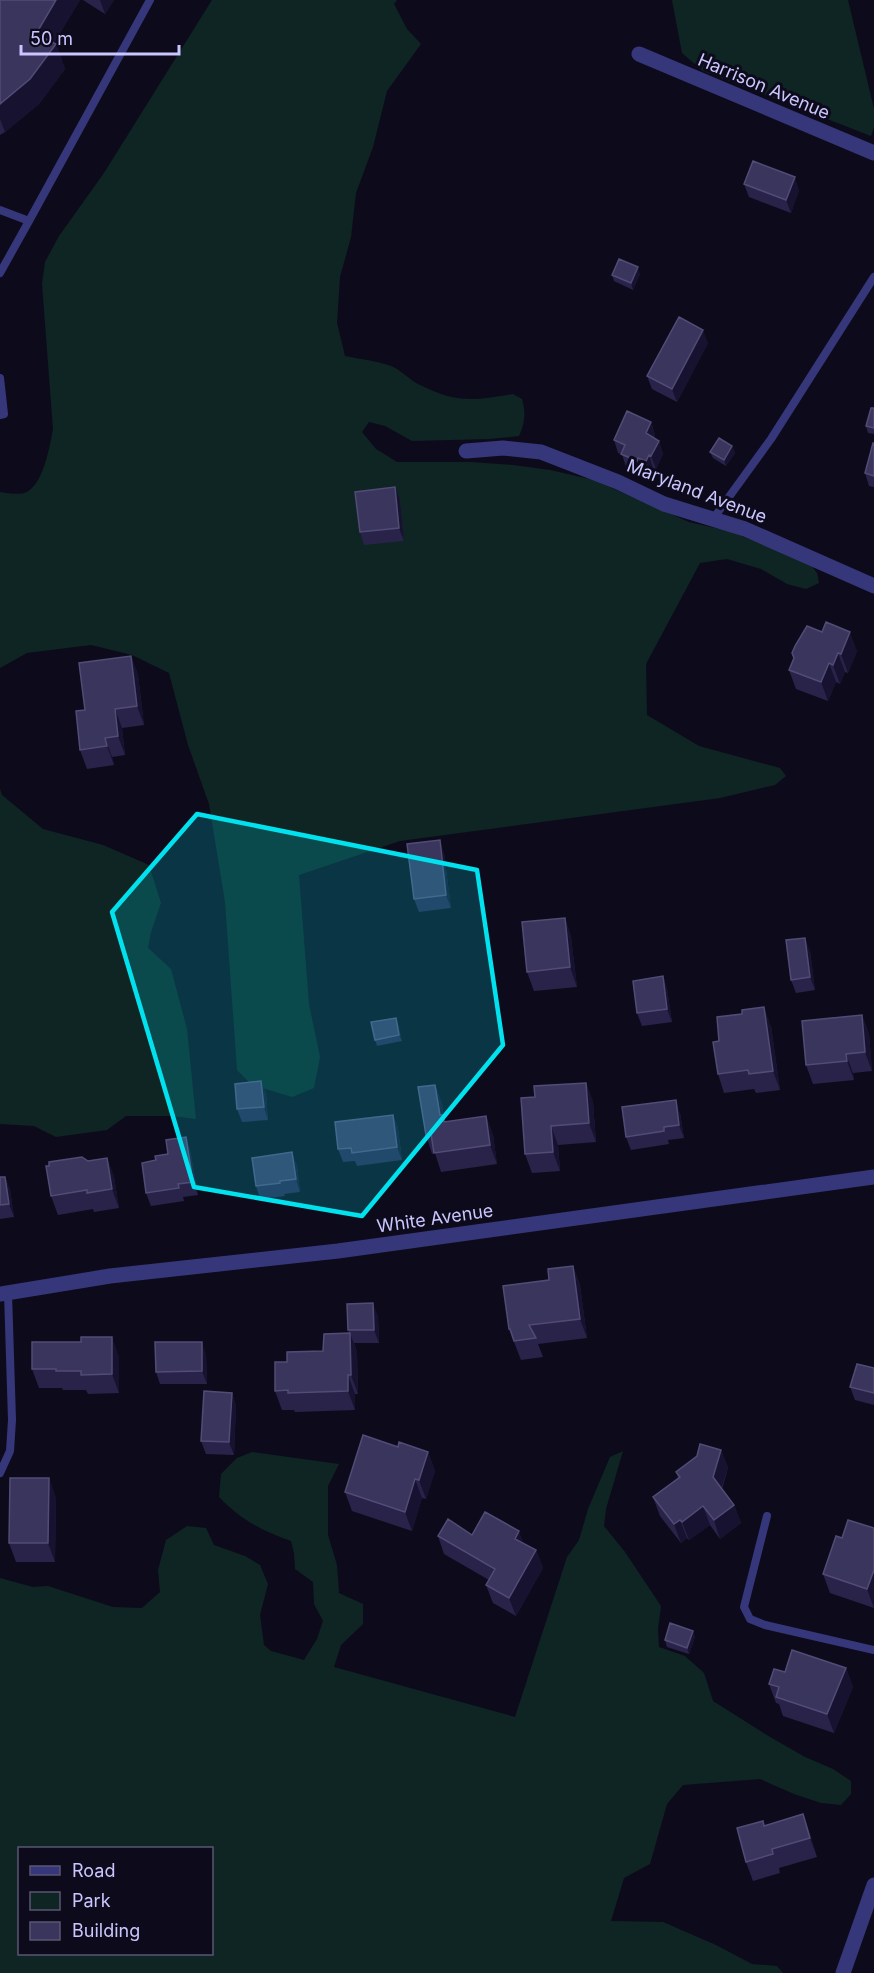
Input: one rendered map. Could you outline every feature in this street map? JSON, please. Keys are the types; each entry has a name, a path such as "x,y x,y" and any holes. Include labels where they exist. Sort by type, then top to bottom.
{"street":[{"name":"Harrison Avenue","path":"639,54 874,153"},
{"name":"Maryland Avenue","path":"466,451 503,448 541,452 618,482 664,504 744,529 874,585"},
{"name":"White Avenue","path":"4,1294 110,1276 338,1251 874,1177"},
{"path":"843,1973 874,1885"}],"lane":[{"path":"0,273 150,0"},
{"path":"0,210 29,222"},
{"path":"713,519 771,439 874,278"},
{"path":"0,378 4,414 0,415"},
{"path":"0,1473 10,1451 12,1420 4,1294"},
{"path":"767,1516 744,1607 750,1619 765,1625 874,1650"}],"highlighted area":[{"path":"197,814 477,870 503,1045 362,1216 194,1187 112,912"}],"green space":[{"path":"212,0 397,0 394,4 407,29 421,44 387,91 373,147 356,193 351,237 340,277 337,323 345,356 391,366 418,384 443,395 475,399 513,394 522,399 523,427 519,436 412,441 385,426 369,422 362,432 376,449 397,462 470,462 513,465 550,470 594,480 689,522 728,531 808,561 817,573 819,583 806,589 787,584 761,569 727,559 700,563 646,664 647,715 699,746 780,768 786,776 775,785 720,798 400,841 299,875 309,1004 320,1057 314,1088 292,1097 252,1085 237,1070 225,902 209,804 188,745 169,673 132,655 91,645 27,653 0,668 0,492 15,494 31,489 41,475 53,429 42,284 45,262 59,236 104,173"},
{"path":"672,0 848,0 874,109 874,127 871,136 703,71 682,53"},
{"path":"0,789 2,795 43,829 103,845 149,865 161,903 148,948 171,969 187,1029 196,1119 173,1116 126,1116 107,1130 56,1137 34,1126 0,1124"},
{"path":"623,1451 606,1509 604,1526 625,1552 661,1606 658,1629 659,1647 685,1656 704,1673 713,1701 770,1737 805,1757 833,1769 851,1781 851,1794 841,1805 821,1803 760,1779 683,1785 667,1804 650,1864 624,1878 611,1921 663,1922 716,1945 752,1964 777,1966 783,1973 0,1973 0,1578 33,1587 48,1586 113,1607 142,1608 160,1592 158,1570 166,1540 187,1526 206,1528 214,1545 245,1556 260,1565 268,1584 260,1615 264,1645 271,1651 304,1660 317,1639 323,1621 314,1604 313,1582 295,1569 291,1541 252,1524 219,1497 221,1474 237,1458 252,1452 339,1464 328,1486 328,1535 337,1565 339,1593 363,1604 363,1624 341,1645 334,1667 515,1717 567,1557 579,1540 588,1509 610,1457"}],"building":[{"path":"0,0 56,0 36,34 56,44 30,79 0,104"},
{"path":"753,161 795,177 786,200 744,184"},
{"path":"619,259 638,267 631,283 612,275"},
{"path":"679,317 703,330 672,389 647,376"},
{"path":"871,408 874,408 874,428 866,426"},
{"path":"627,411 651,422 646,433 659,441 646,461 638,458 637,461 621,454 625,445 614,440"},
{"path":"719,438 732,446 724,460 710,452"},
{"path":"874,443 874,476 865,473"},
{"path":"395,487 399,528 360,532 355,492"},
{"path":"826,622 850,632 841,654 838,653 833,665 829,663 821,682 789,670 794,658 792,653 807,626 822,632"},
{"path":"131,656 137,706 115,709 118,736 105,738 107,746 80,750 76,711 85,710 79,663"},
{"path":"440,840 446,895 414,899 407,844"},
{"path":"565,918 570,967 527,972 522,922"},
{"path":"805,938 810,977 791,980 786,940"},
{"path":"663,976 667,1009 637,1013 633,981"},
{"path":"764,1007 773,1071 749,1074 748,1070 718,1074 713,1042 719,1041 717,1017 742,1014 742,1010"},
{"path":"862,1015 865,1052 846,1054 847,1061 806,1065 802,1021"},
{"path":"396,1018 399,1035 375,1040 371,1022"},
{"path":"261,1081 264,1107 237,1109 235,1084"},
{"path":"586,1083 589,1123 551,1126 553,1152 525,1154 521,1098 535,1097 534,1086"},
{"path":"435,1085 440,1115 443,1115 444,1122 486,1116 490,1145 434,1153 431,1134 426,1135 418,1087"},
{"path":"676,1100 679,1125 664,1127 664,1131 626,1137 622,1107"},
{"path":"393,1115 397,1147 352,1153 351,1148 338,1149 335,1122"},
{"path":"186,1137 193,1182 178,1184 179,1188 146,1193 142,1163 156,1160 155,1156 168,1154 166,1140"},
{"path":"292,1152 296,1179 256,1186 252,1158"},
{"path":"82,1157 88,1161 107,1158 112,1189 87,1193 87,1190 51,1196 46,1166 49,1166 49,1162"},
{"path":"0,1177 5,1177 9,1204 0,1205"},
{"path":"573,1266 580,1319 529,1325 536,1338 514,1341 509,1329 503,1286 549,1280 548,1269"},
{"path":"373,1303 374,1330 348,1330 347,1304"},
{"path":"350,1333 351,1375 348,1375 348,1391 288,1393 288,1390 275,1391 275,1362 287,1362 287,1352 323,1351 324,1334"},
{"path":"81,1337 112,1337 112,1374 81,1375 81,1371 32,1369 32,1342 81,1342"},
{"path":"155,1342 202,1342 202,1371 156,1372"},
{"path":"857,1364 874,1368 874,1393 850,1387"},
{"path":"204,1391 232,1393 229,1442 201,1441"},
{"path":"363,1435 398,1447 399,1442 428,1452 419,1480 415,1479 405,1512 345,1492"},
{"path":"700,1444 721,1450 713,1477 734,1505 714,1520 703,1506 682,1522 680,1520 674,1524 653,1497 680,1477 676,1472 697,1456"},
{"path":"10,1478 49,1478 48,1543 9,1543"},
{"path":"485,1512 519,1531 515,1539 536,1550 509,1598 486,1585 495,1569 438,1536 448,1519 472,1535"},
{"path":"848,1520 874,1528 874,1570 867,1589 823,1574 836,1536 842,1538"},
{"path":"670,1623 693,1631 687,1648 665,1640"},
{"path":"792,1650 846,1668 827,1714 776,1697 779,1687 769,1684 774,1669 785,1672"},
{"path":"803,1814 810,1838 772,1849 773,1854 746,1862 737,1828 763,1821 764,1826"}]}
